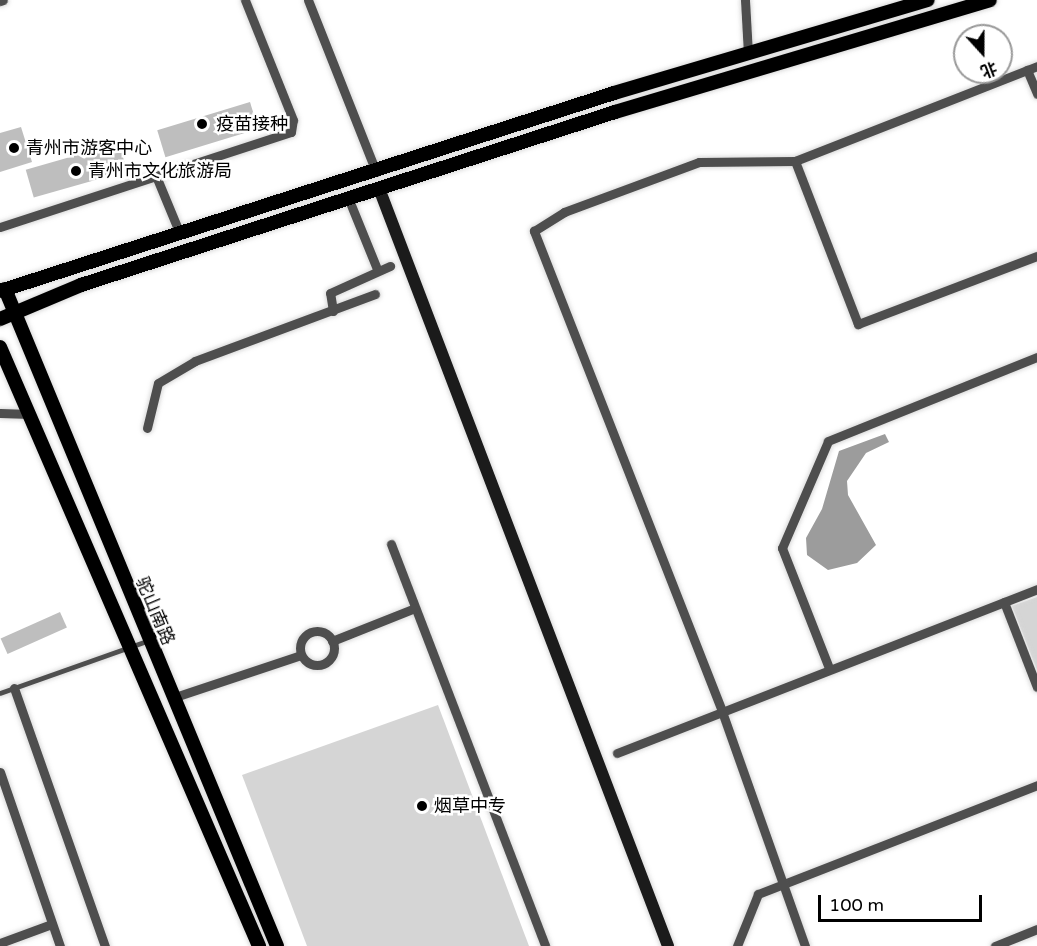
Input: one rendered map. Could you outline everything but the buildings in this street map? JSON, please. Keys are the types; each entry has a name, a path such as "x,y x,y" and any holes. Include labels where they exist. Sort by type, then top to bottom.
{"main road":[{"path":"2,288 180,234 748,53 912,2 927,0"},
{"path":"0,319 81,285 615,112 990,0"},
{"name":"驼山南路","path":"2,288 17,313 40,383 277,946"},
{"name":"驼山南路","path":"0,347 259,946"}],"street":[{"path":"0,227 291,132 293,120 245,0"},
{"path":"308,0 376,172"},
{"path":"745,0 748,53"},
{"path":"805,946 722,711 534,231 564,212 699,162 795,161 1032,68 1037,94"},
{"path":"795,161 858,324 1037,256"},
{"path":"156,176 180,234"},
{"path":"380,190 668,946"},
{"path":"349,200 377,269"},
{"path":"333,311 330,293 377,269 390,266"},
{"path":"147,428 158,383 195,362 375,294"},
{"path":"828,668 782,548 828,441 1037,357"},
{"path":"0,413 30,414"},
{"path":"391,544 545,946"},
{"path":"618,753 828,668 1037,589"},
{"path":"1004,602 1037,687"},
{"path":"332,641 415,608"},
{"path":"312,632 323,632 332,641 332,655 325,663 309,663 301,655 300,643 312,632"},
{"path":"172,698 301,655"},
{"path":"14,688 105,946"},
{"path":"0,772 60,946"},
{"path":"736,946 758,894 782,882 1037,785"},
{"path":"0,943 52,924"},
{"path":"995,946 1037,929"}],"lane":[{"path":"0,693 148,641"}],"shaded area":[{"path":"885,434 889,442 866,453 847,481 848,495 876,545 857,563 828,570 807,555 806,538 822,509 839,451"},
{"path":"1037,597 1037,670 1012,606"},
{"path":"438,705 529,946 307,946 242,775"}],"place":[{"name":"疫苗接种","path":"202,124"},
{"name":"青州市游客中心","path":"14,148"},
{"name":"青州市文化旅游局","path":"76,171"},
{"name":"烟草中专","path":"422,806"}]}
